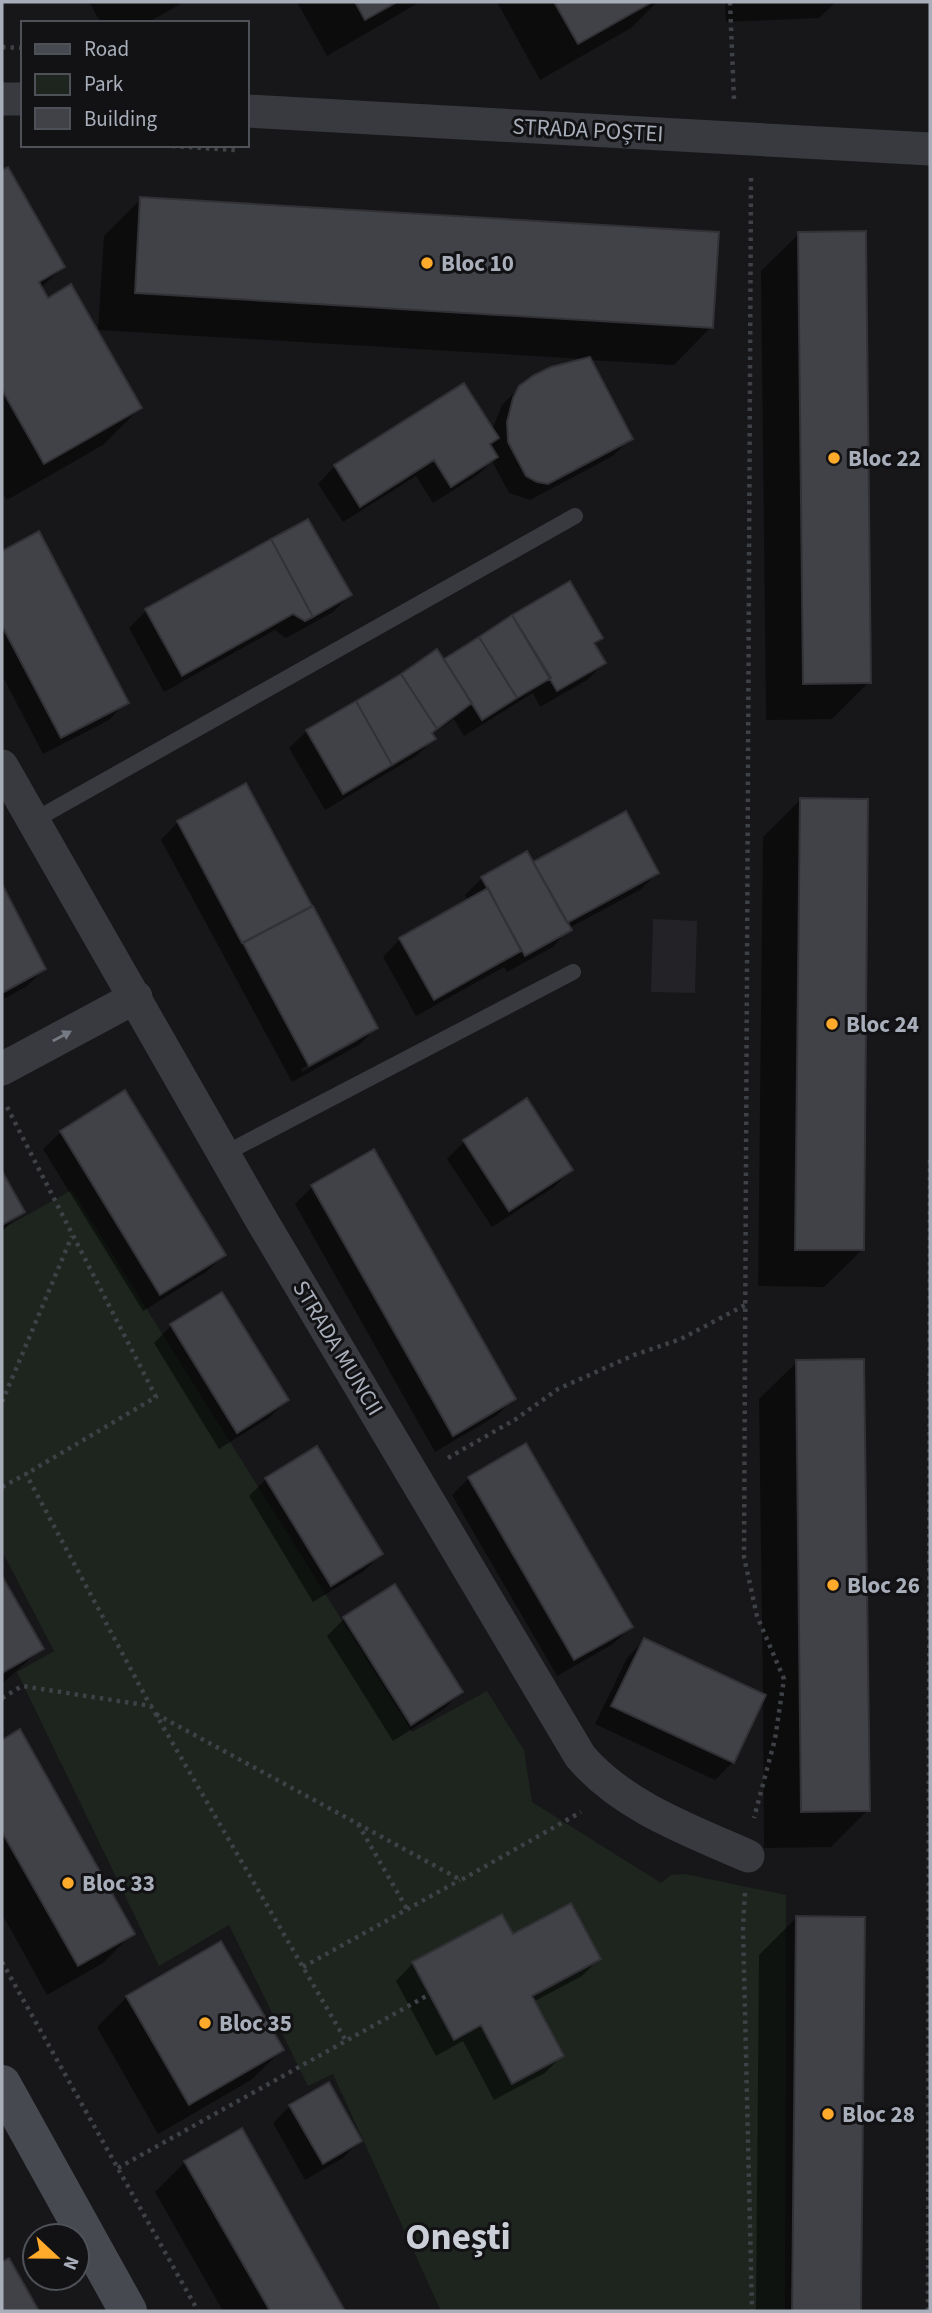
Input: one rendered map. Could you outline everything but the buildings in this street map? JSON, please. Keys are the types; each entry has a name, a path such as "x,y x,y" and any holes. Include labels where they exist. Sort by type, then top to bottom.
{"street":[{"path":"2,99 21,100"},
{"name":"STRADA POȘTEI","path":"248,111 930,149"},
{"name":"STRADA MUNCII","path":"2,766 224,1154 580,1756 593,1771 618,1790 685,1828 748,1856"},
{"path":"2,1069 136,997"},
{"path":"2,2084 128,2311"}],"lane":[{"path":"33,821 575,516"},
{"path":"224,1154 573,972"}],"path":[{"path":"730,2 734,100"},
{"path":"2,47 21,48"},
{"path":"751,178 744,1558 757,1616 784,1679 775,1740 748,1856 743,1927 752,2311"},
{"path":"2,1097 156,1397 2,1487"},
{"path":"928,2311 930,1158"},
{"path":"2,1402 73,1236"},
{"path":"414,1477 516,1419 558,1389 634,1355 681,1339 745,1305"},
{"path":"26,1474 155,1714 346,2041"},
{"path":"2,1698 23,1686 151,1706"},
{"path":"155,1714 461,1880"},
{"path":"303,1967 618,1790"},
{"path":"358,1824 407,1909"},
{"path":"2,1962 198,2311"},
{"path":"118,2168 430,1994"}],"shaded area":[{"path":"653,919 697,921 695,993 651,992"}],"green space":[{"path":"72,1190 412,1732 487,1691 524,1750 532,1802 661,1883 671,1875 685,1874 786,1895 785,2311 441,2311 333,2074 308,2086 229,1925 159,1966 17,1672 54,1651 2,1551 2,1229"}],"place":[{"name":"Bloc 10","path":"427,263"},
{"name":"Bloc 22","path":"834,458"},
{"name":"Bloc 24","path":"832,1024"},
{"name":"Bloc 26","path":"833,1585"},
{"name":"Bloc 33","path":"68,1883"},
{"name":"Bloc 35","path":"205,2023"},
{"name":"Bloc 28","path":"828,2114"}],"district":[{"name":"Onești","path":"458,2237"}]}
